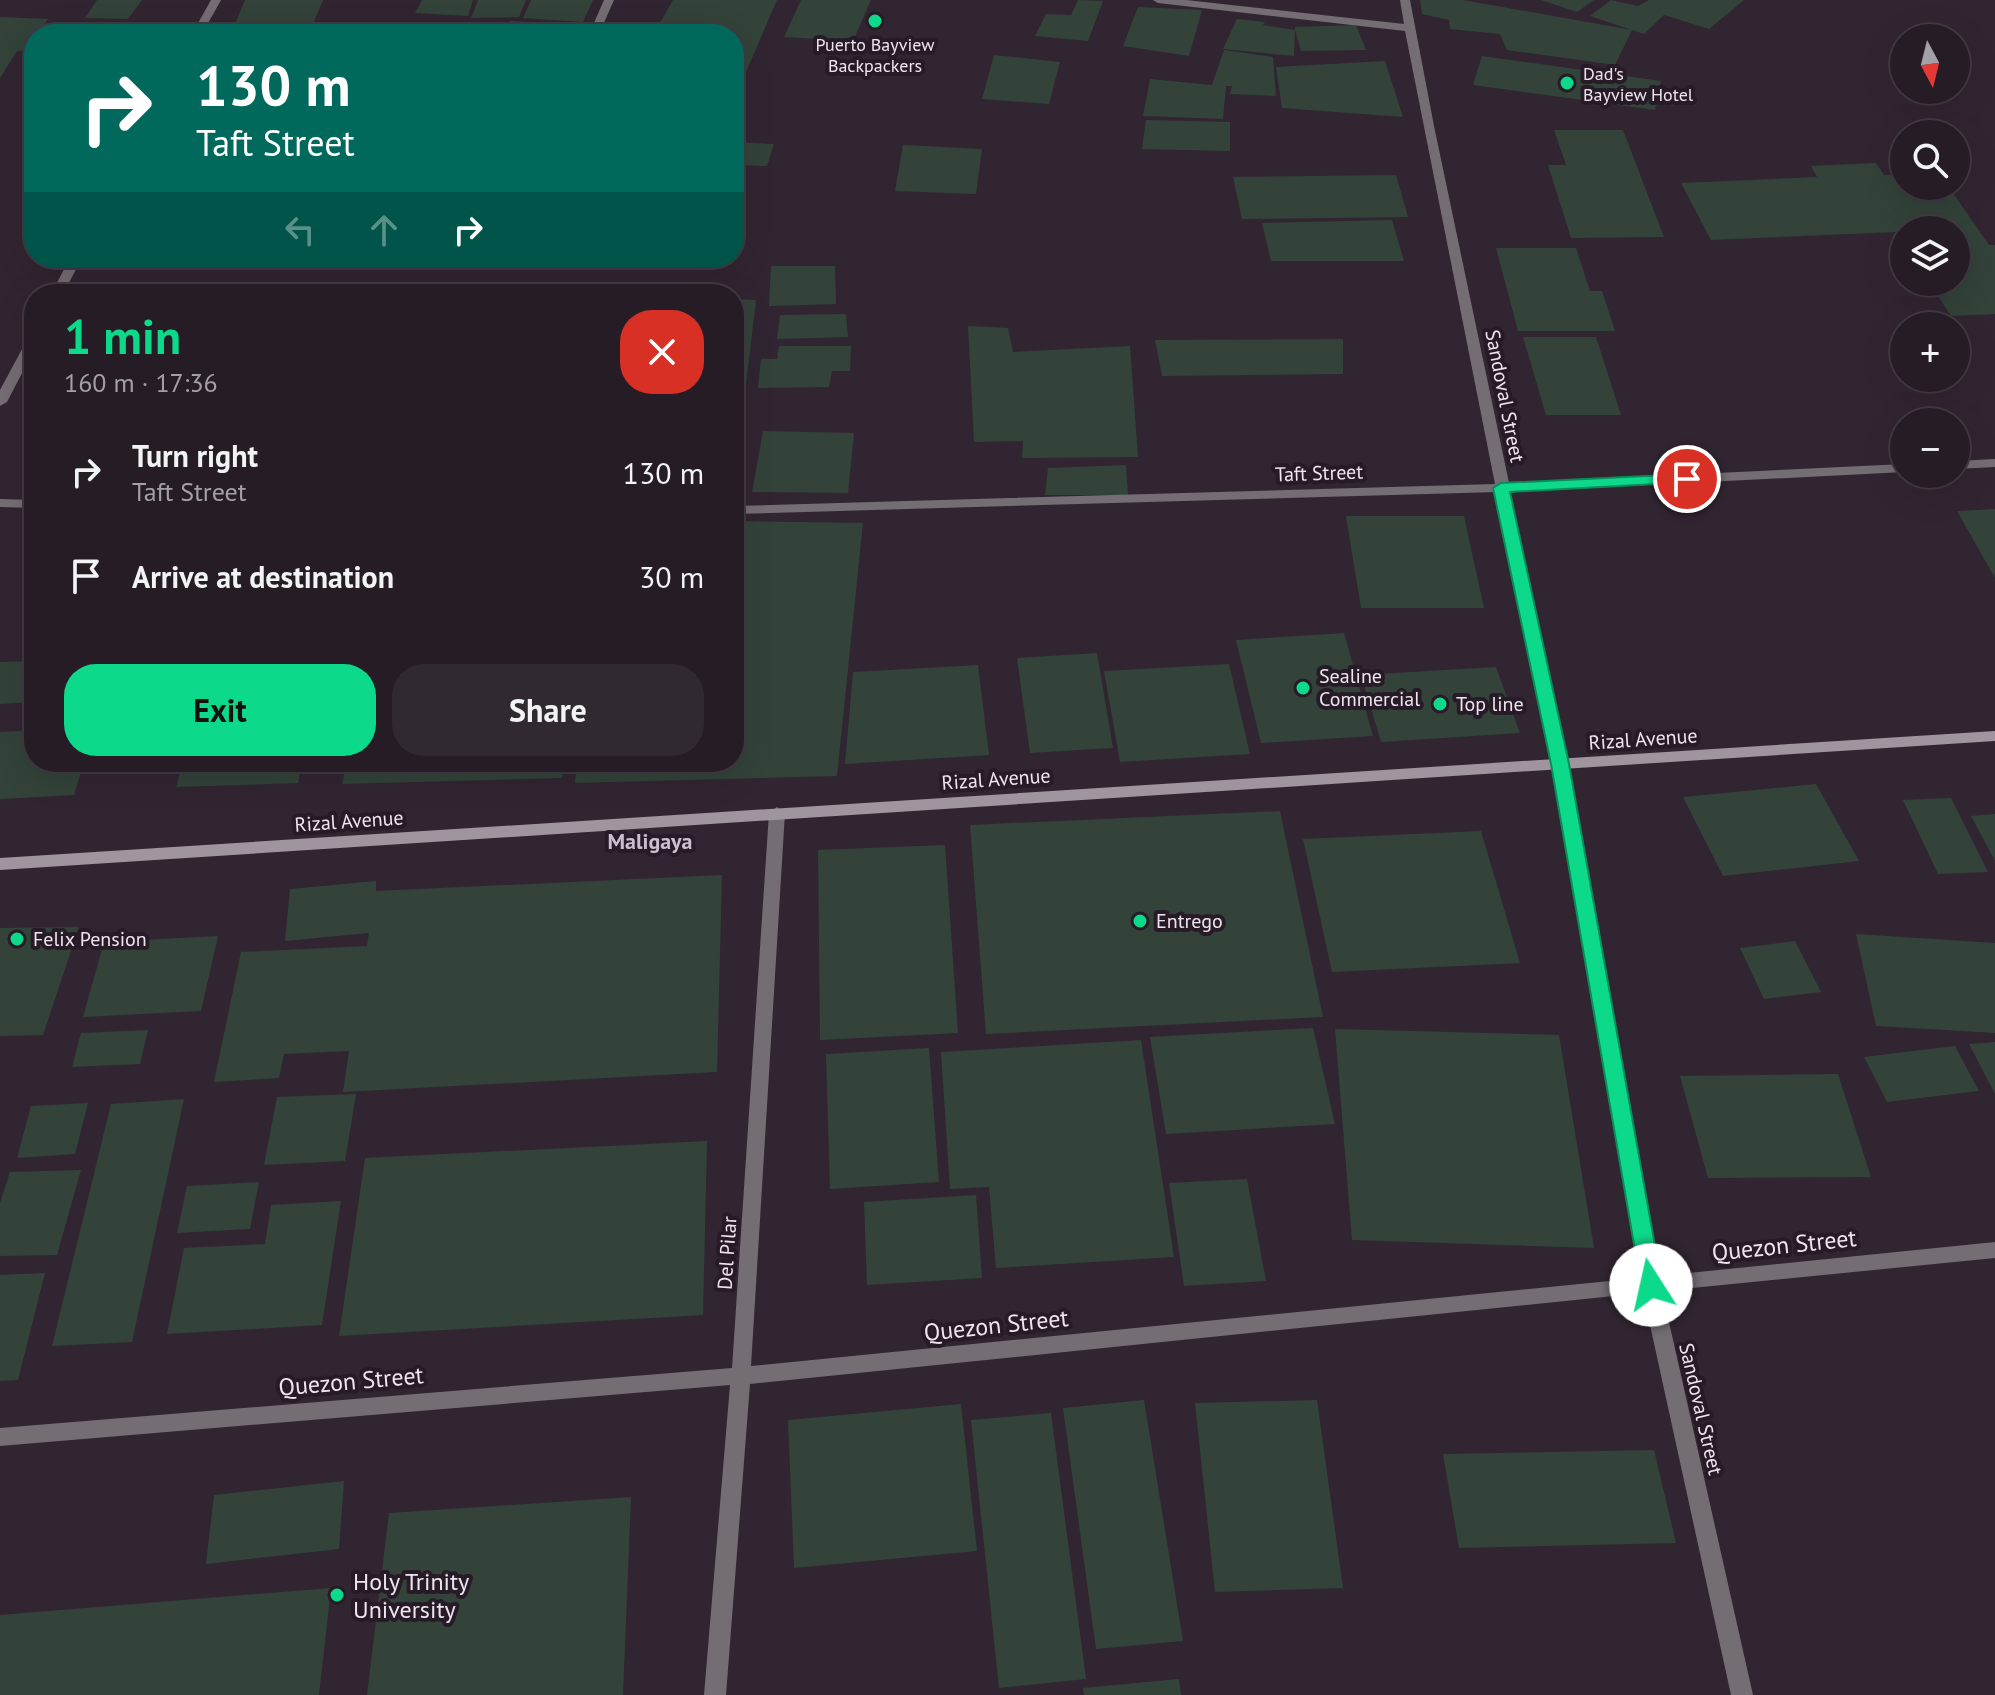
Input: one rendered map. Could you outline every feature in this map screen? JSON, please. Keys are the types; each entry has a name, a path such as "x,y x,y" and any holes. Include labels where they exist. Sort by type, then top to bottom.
{"main road":[{"name":"Rizal Avenue","path":"0,864 1995,736"}],"street":[{"path":"203,24 216,0"},
{"path":"598,24 609,0"},
{"path":"1158,0 1410,28"},
{"name":"Sandoval Street","path":"1405,0 1501,488 1560,764 1651,1285 1742,1695"},
{"path":"1,397 24,356"},
{"path":"1970,464 1995,463"},
{"name":"Taft Street","path":"744,510 1501,488 1890,469"},
{"path":"0,503 24,504"},
{"name":"Del Pilar","path":"715,1695 741,1376 777,813"},
{"name":"Quezon Street","path":"0,1437 741,1376 1995,1250"}],"building":[{"path":"97,0 142,0 128,19 85,18"},
{"path":"245,0 323,0 313,24 235,24"},
{"path":"422,0 473,0 468,16 415,13"},
{"path":"478,0 526,0 519,17 471,18"},
{"path":"531,0 593,0 583,22 523,18"},
{"path":"673,0 777,0 744,77 744,24 660,24"},
{"path":"801,0 871,0 853,41 784,37"},
{"path":"1078,0 1103,1 1088,41 1035,36 1046,14 1071,15"},
{"path":"1420,0 1463,0 1632,30 1615,65 1507,50 1500,34 1450,29 1449,20 1422,14"},
{"path":"1541,0 1594,0 1577,12"},
{"path":"1611,0 1638,6 1649,0 1744,0 1709,29 1664,15 1644,34 1590,16"},
{"path":"1138,7 1202,10 1189,56 1123,46"},
{"path":"0,17 48,19 45,24 24,24 24,50 17,51 0,78"},
{"path":"1237,19 1295,30 1294,56 1223,49"},
{"path":"510,21 561,24 509,24"},
{"path":"1356,25 1366,50 1301,51 1295,27"},
{"path":"1224,50 1273,57 1276,96 1230,94 1232,86 1226,86 1223,119 1143,116 1150,79 1212,85"},
{"path":"994,55 1060,62 1049,104 982,99"},
{"name":"Dad's Bayview Hotel","path":"1482,56 1661,81 1655,110 1473,85"},
{"path":"1385,61 1403,117 1282,108 1276,67"},
{"path":"1146,120 1230,122 1230,151 1142,149"},
{"path":"1554,130 1623,130 1664,237 1571,238 1548,165 1566,165"},
{"path":"744,142 774,144 767,166 744,165"},
{"path":"903,145 982,149 976,194 895,191"},
{"path":"1876,163 1884,175 1890,175 1890,200 1958,200 1969,216 1890,216 1890,232 1711,240 1681,183 1817,177 1811,166"},
{"path":"1396,175 1408,217 1242,219 1233,177"},
{"path":"1970,218 1989,245 1995,245 1995,314 1948,312 1938,296 1970,296"},
{"path":"1392,220 1404,261 1271,261 1262,223"},
{"path":"1496,248 1576,248 1590,291 1602,291 1615,331 1518,331"},
{"path":"771,266 835,266 836,304 769,306"},
{"path":"744,299 756,300 744,402"},
{"path":"846,314 848,337 777,339 780,315"},
{"path":"968,326 1008,328 1013,352 1130,346 1138,457 1022,458 1023,441 974,442"},
{"path":"1523,337 1596,337 1621,415 1546,415"},
{"path":"1343,339 1343,374 1162,376 1155,340"},
{"path":"779,346 851,346 850,371 832,371 829,387 758,388 761,359 777,359"},
{"path":"763,431 854,433 848,493 752,492"},
{"path":"1126,465 1128,495 1045,495 1048,468"},
{"path":"1995,509 1995,578 1957,511"},
{"path":"1346,516 1464,516 1484,608 1361,608"},
{"path":"744,521 863,523 837,776 575,783 576,772 744,772"},
{"name":"Sealine Commercial","path":"1344,633 1373,736 1261,743 1236,640"},
{"path":"1097,653 1113,748 1030,753 1017,658"},
{"path":"24,661 24,703 0,704 0,662"},
{"path":"1229,664 1250,754 1120,762 1104,671"},
{"path":"978,665 989,755 845,764 853,672"},
{"name":"Top line","path":"1496,667 1520,733 1381,742 1361,675"},
{"path":"24,731 24,772 81,772 74,795 0,799 0,732"},
{"path":"180,772 300,772 298,783 176,787"},
{"path":"345,772 563,772 562,778 342,784"},
{"path":"1816,784 1859,861 1723,876 1683,797"},
{"path":"1951,798 1988,872 1938,874 1903,800"},
{"name":"Entrego","path":"1280,811 1323,1017 986,1034 970,825"},
{"path":"1995,814 1995,861 1971,816"},
{"path":"1481,831 1520,963 1332,972 1303,839"},
{"path":"945,845 958,1033 820,1040 818,850"},
{"path":"722,875 717,1072 343,1092 349,1051 284,1054 279,1078 214,1082 241,952 367,946 369,933 285,941 290,889 376,881 376,891"},
{"path":"79,927 43,1035 0,1036 0,928"},
{"path":"1856,934 1995,943 1995,1033 1876,1026"},
{"path":"218,936 201,1011 83,1017 104,942"},
{"path":"1795,941 1821,992 1764,999 1740,948"},
{"path":"1313,1028 1335,1124 1166,1134 1150,1037"},
{"path":"1335,1029 1559,1035 1594,1248 1352,1240"},
{"path":"148,1030 140,1064 72,1067 81,1033"},
{"path":"1141,1040 1174,1257 996,1268 989,1187 950,1189 941,1052"},
{"path":"1995,1042 1995,1094 1969,1044"},
{"path":"1955,1046 1979,1091 1887,1102 1864,1057"},
{"path":"929,1048 939,1182 830,1189 826,1054"},
{"path":"1838,1074 1871,1177 1708,1178 1680,1076"},
{"path":"356,1094 345,1161 264,1165 277,1097"},
{"path":"184,1099 132,1342 52,1346 111,1104"},
{"path":"88,1103 75,1154 17,1158 31,1106"},
{"path":"707,1141 703,1315 339,1336 365,1158"},
{"path":"81,1170 57,1255 0,1256 0,1203 10,1172"},
{"path":"1247,1179 1266,1281 1184,1286 1169,1183"},
{"path":"259,1182 250,1229 177,1233 187,1186"},
{"path":"976,1195 982,1278 867,1285 864,1202"},
{"path":"341,1201 322,1325 167,1334 184,1248 265,1244 271,1205"},
{"path":"45,1273 18,1380 0,1381 0,1275"},
{"path":"1144,1400 1183,1641 1096,1649 1063,1408"},
{"path":"1317,1400 1343,1588 1215,1592 1195,1403"},
{"path":"961,1404 977,1551 794,1568 788,1420"},
{"path":"1051,1413 1086,1679 999,1688 971,1420"},
{"path":"1654,1450 1676,1543 1459,1548 1443,1454"},
{"path":"344,1481 339,1549 206,1564 214,1495"},
{"path":"631,1497 623,1695 367,1695 389,1513"},
{"path":"331,1588 319,1695 0,1695 0,1615"},
{"path":"1179,1679 1181,1695 1084,1695 1083,1688"}],"place":[{"name":"Puerto Bayview Backpackers","path":"875,21"},
{"name":"Dad's Bayview Hotel","path":"1567,83"},
{"name":"Sealine Commercial","path":"1303,688"},
{"name":"Top line","path":"1440,704"},
{"name":"Entrego","path":"1140,921"},
{"name":"Felix Pension","path":"17,939"},
{"name":"Holy Trinity University","path":"337,1595"}],"district":[{"name":"Maligaya","path":"650,841"}],"route":[{"path":"1651,1285 1560,764 1501,488 1687,479"}]}
